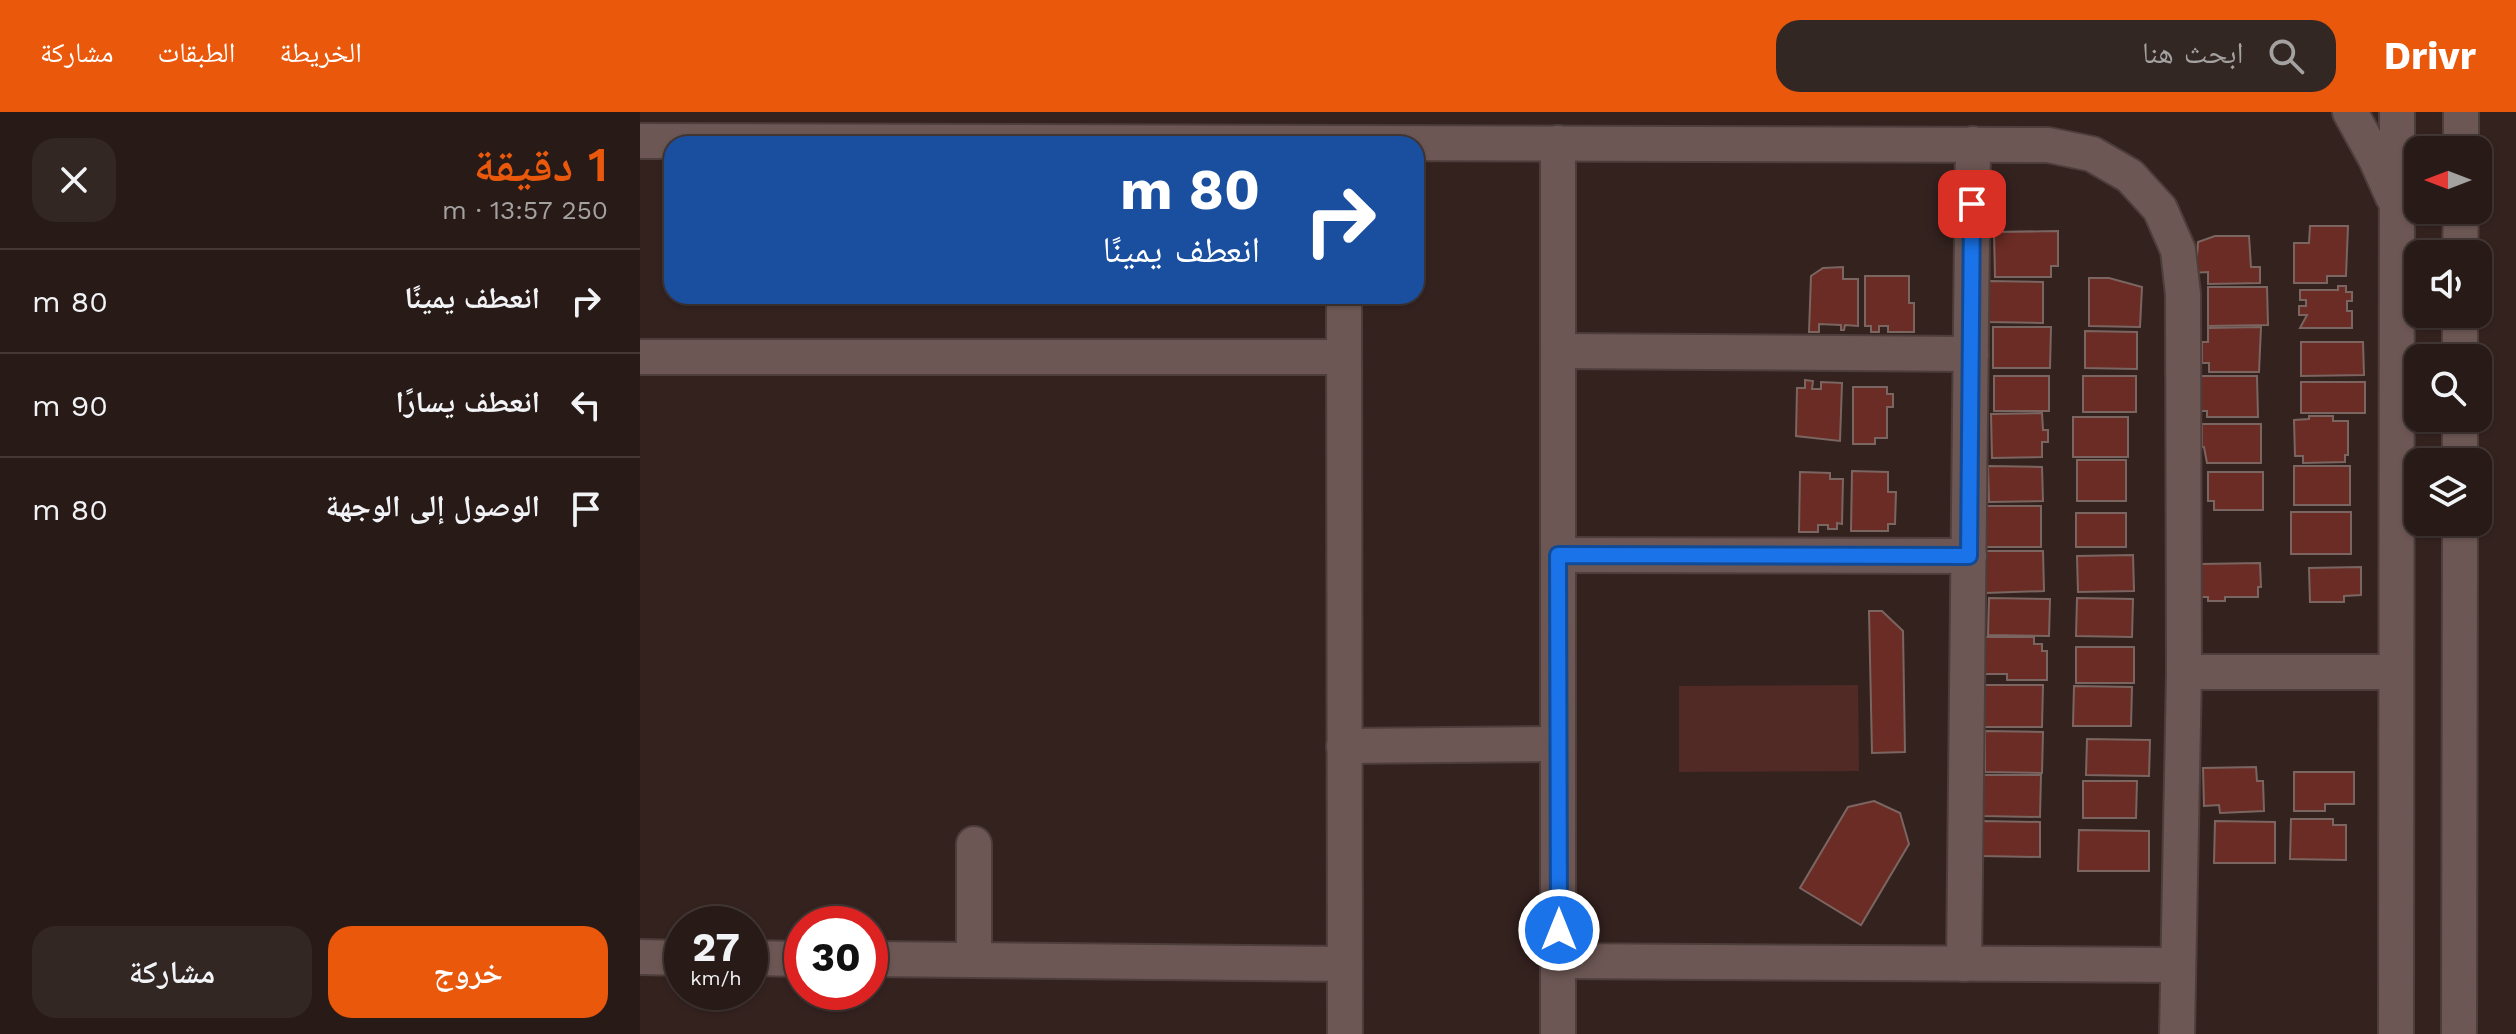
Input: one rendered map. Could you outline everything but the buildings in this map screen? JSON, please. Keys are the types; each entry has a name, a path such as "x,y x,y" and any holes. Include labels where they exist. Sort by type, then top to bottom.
{"street":[{"path":"2350,112 2376,159 2397,207"},
{"path":"2396,1034 2397,112"},
{"path":"2461,112 2461,136"},
{"path":"1424,144 1558,143 1802,128 1973,144 2048,145 2092,154 2130,176 2160,209 2178,250 2183,294 2184,672 2177,1034"},
{"path":"640,141 664,141"},
{"path":"1558,143 1558,1034"},
{"path":"1964,964 1973,144"},
{"path":"1344,304 1345,1034"},
{"path":"1558,351 1971,354"},
{"path":"640,357 1344,357"},
{"path":"2459,1034 2460,536"},
{"path":"1558,555 1969,556"},
{"path":"2184,672 2396,672"},
{"path":"1344,746 1558,744"},
{"path":"974,844 974,960"},
{"path":"640,957 664,958"},
{"path":"888,959 1345,964"},
{"path":"1559,961 2178,965"}],"shaded area":[{"path":"1858,685 1859,771 1679,772 1679,686"}],"route":[{"path":"1559,930 1558,555 1969,556 1972,204"}]}
